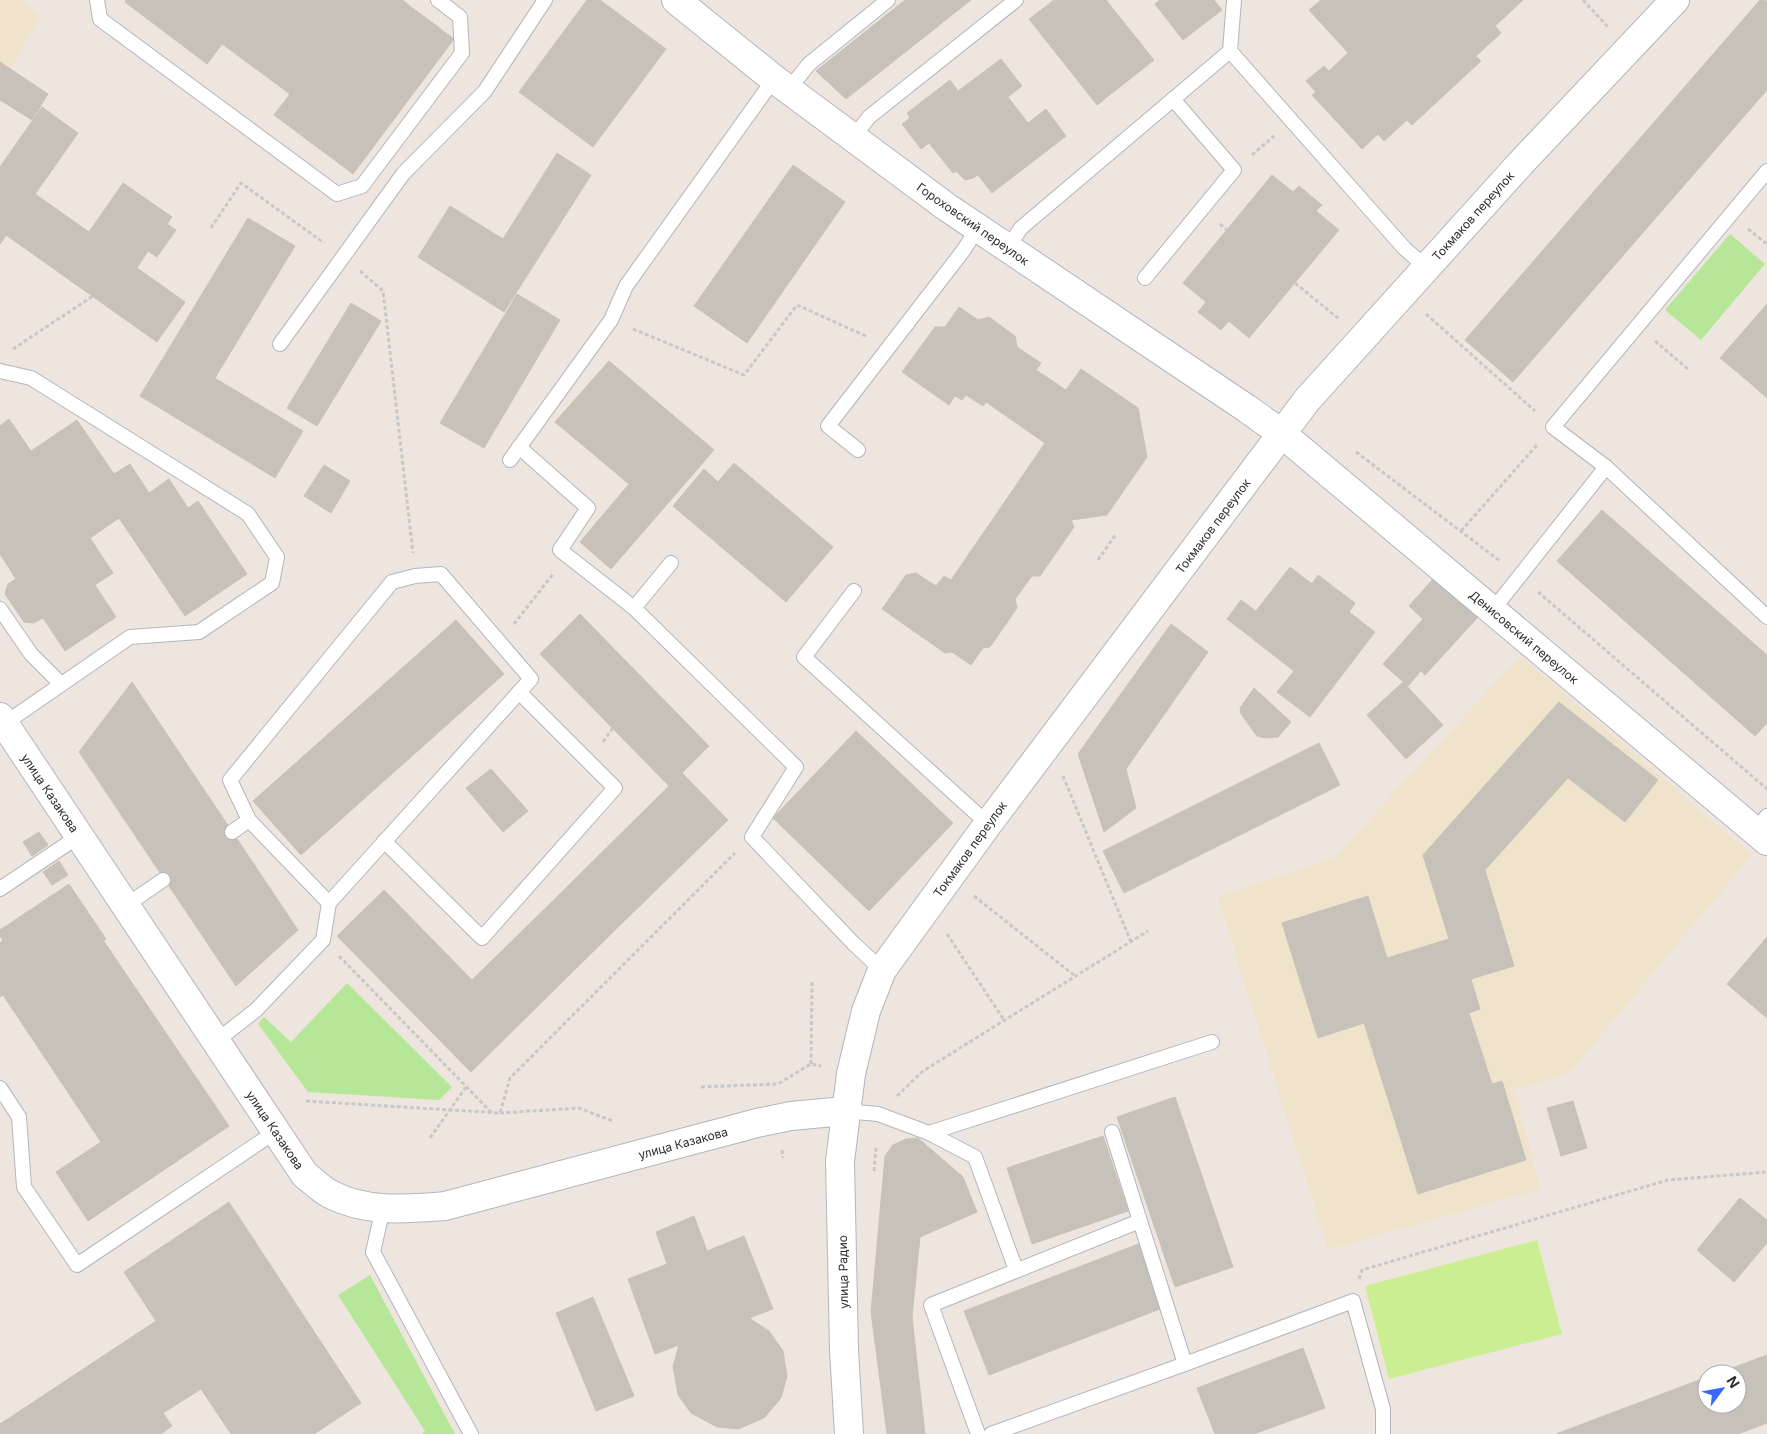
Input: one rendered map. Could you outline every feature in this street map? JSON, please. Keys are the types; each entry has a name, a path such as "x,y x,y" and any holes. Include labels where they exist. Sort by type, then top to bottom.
{"street":[{"name":"Гороховский переулок","path":"676,0 781,84 948,208 1281,433"},
{"name":"Токмаков переулок","path":"845,1111 851,1074 866,1011 882,970 988,824 1307,400 1520,164 1675,0"},
{"name":"Денисовский переулок","path":"1281,433 1492,611 1763,829"},
{"name":"улица Казакова","path":"2,721 275,1132 305,1175 329,1194 359,1205 383,1208 399,1209 445,1206 757,1124 791,1116 845,1111"},
{"name":"улица Радио","path":"845,1111 840,1161 844,1350 849,1434"}],"lane":[{"path":"97,0 100,19 337,194 362,186 462,53 460,17 438,0"},
{"path":"280,344 403,174 485,91 545,0"},
{"path":"510,460 611,320 626,286 781,84 809,64 888,0"},
{"path":"853,138 869,117 1016,0"},
{"path":"1008,247 1021,228 1230,51 1234,0"},
{"path":"1230,51 1405,249 1427,268"},
{"path":"1144,278 1234,170 1173,99"},
{"path":"1767,170 1553,427 1606,467 1767,617"},
{"path":"858,450 828,426 978,228"},
{"path":"0,371 31,378 248,514 277,557 272,583 199,632 130,637 2,721"},
{"path":"519,448 588,508 560,550 634,608 796,767 752,837 882,970"},
{"path":"1492,611 1606,467"},
{"path":"634,608 671,563"},
{"path":"215,1042 256,1010 323,940 328,903 531,679 441,574 416,576 392,582 230,780 249,820 328,903"},
{"path":"854,591 804,657 988,824"},
{"path":"0,608 31,654 61,684"},
{"path":"384,841 482,938 615,788 520,692"},
{"path":"232,832 249,820"},
{"path":"0,889 79,836"},
{"path":"125,906 163,880"},
{"path":"929,1133 1212,1042"},
{"path":"2,1097 19,1117 24,1187 77,1265 275,1132"},
{"path":"845,1111 878,1114 929,1133 975,1157 1016,1270"},
{"path":"1112,1132 1185,1364"},
{"path":"383,1208 373,1252 471,1434"},
{"path":"978,1434 931,1305 1140,1221"},
{"path":"991,1434 1353,1301 1382,1409 1383,1434"}],"path":[{"path":"1583,0 1612,31"},
{"path":"1234,170 1276,134"},
{"path":"211,228 241,183 344,257 383,291 416,576"},
{"path":"1295,283 1342,320"},
{"path":"8,353 93,296"},
{"path":"611,320 744,375 797,305 890,346"},
{"path":"1420,309 1553,427 1461,531"},
{"path":"1637,326 1689,370"},
{"path":"1352,449 1519,576 1767,789"},
{"path":"1098,560 1116,534"},
{"path":"499,642 568,556"},
{"path":"1062,774 1131,942"},
{"path":"500,1114 510,1078 752,837"},
{"path":"972,894 1075,976"},
{"path":"944,929 1004,1020"},
{"path":"873,1179 878,1114 923,1071 1148,931"},
{"path":"323,940 492,1113"},
{"path":"701,1087 778,1084 811,1064 812,982"},
{"path":"430,1138 466,1086"},
{"path":"306,1101 500,1114 578,1108 614,1121"},
{"path":"1353,1301 1362,1270 1668,1180 1767,1172"}],"shaded area":[{"path":"0,0 25,0 23,3 41,16 10,69 0,62"},
{"path":"1520,656 1752,855 1569,1074 1514,1090 1541,1189 1328,1250 1217,896 1333,859"}],"green space":[{"path":"1730,234 1765,264 1701,340 1665,310"},
{"path":"347,983 452,1087 439,1100 308,1092 258,1024 264,1017 291,1042"},
{"path":"1537,1240 1562,1334 1389,1379 1365,1286"},
{"path":"370,1275 455,1434 422,1434 425,1431 338,1295"}],"building":[{"path":"126,0 402,0 454,39 353,174 274,115 290,94 222,44 207,64 125,2"},
{"path":"587,0 600,0 666,49 593,147 519,92"},
{"path":"905,0 971,0 846,99 816,71"},
{"path":"1054,0 1106,0 1154,60 1097,105 1029,19"},
{"path":"1160,0 1214,0 1222,10 1183,40 1155,4"},
{"path":"1321,0 1369,0 1381,13 1343,47 1309,10"},
{"path":"1369,0 1395,0 1381,13"},
{"path":"1395,0 1523,0 1495,26 1501,33 1476,56 1481,61 1412,125 1407,120 1384,141 1378,134 1362,149 1312,95 1316,92 1306,81 1324,66 1329,71 1348,53 1343,47"},
{"path":"1760,0 1767,1 1767,90 1513,382 1465,340"},
{"path":"1001,59 1022,86 1008,97 1028,123 1046,109 1066,136 992,193 978,175 965,180 956,171 953,173 929,143 921,149 902,124 910,118 907,113 950,80 958,91"},
{"path":"0,62 48,94 32,120 0,100"},
{"path":"42,107 78,133 45,180 9,154"},
{"path":"557,153 591,175 504,312 418,257 450,206 503,239"},
{"path":"9,154 45,180 0,244 0,167"},
{"path":"793,165 845,202 747,343 694,306"},
{"path":"1272,175 1293,192 1299,186 1322,205 1316,211 1339,230 1249,338 1229,321 1221,330 1198,312 1206,302 1183,283"},
{"path":"123,183 172,217 167,224 176,230 157,257 148,251 137,268 185,302 157,342 6,235 35,194 89,232"},
{"path":"248,218 295,246 215,378 168,350"},
{"path":"517,294 560,320 484,448 440,423"},
{"path":"351,303 381,321 317,426 287,408"},
{"path":"1767,304 1767,360 1749,382 1720,358"},
{"path":"959,307 978,320 989,317 1015,336 1017,347 1041,363 1036,370 1066,390 1081,369 1138,408 1147,457 1107,515 1071,520 1074,527 1040,576 1032,576 1015,599 1017,608 990,647 983,648 971,665 952,652 945,653 882,609 906,575 916,573 936,586 944,576 951,580 1045,443 986,402 983,406 966,395 962,400 955,396 949,405 902,372 935,327 945,327"},
{"path":"168,350 303,431 275,478 140,396"},
{"path":"1767,360 1767,398 1749,382"},
{"path":"609,361 714,450 611,569 580,542 629,484 555,422"},
{"path":"9,419 31,451 77,420 114,474 130,464 149,493 169,479 188,508 198,501 247,574 185,616 119,518 90,538 113,573 95,585 116,617 65,651 43,618 34,623 24,622 5,594 8,584 16,579 0,554 0,426"},
{"path":"734,463 833,547 786,602 673,506 704,469 718,482"},
{"path":"324,465 350,481 331,513 304,496"},
{"path":"1602,510 1767,655 1767,723 1755,736 1557,561"},
{"path":"1290,567 1312,584 1318,575 1355,603 1349,612 1375,632 1310,717 1277,692 1294,671 1227,619 1241,600 1256,611"},
{"path":"1434,578 1478,617 1425,675 1421,671 1408,686 1383,664 1423,619 1409,606"},
{"path":"580,614 709,746 669,786 540,654"},
{"path":"456,620 504,674 301,855 253,801"},
{"path":"1171,624 1208,652 1126,769 1136,808 1104,832 1078,754"},
{"path":"132,682 298,930 236,986 79,752"},
{"path":"1403,682 1443,725 1406,759 1367,715"},
{"path":"1254,688 1291,722 1278,737 1266,738 1257,736 1241,714 1240,708"},
{"path":"1559,702 1658,780 1625,822 1568,778 1485,870 1514,966 1471,979 1480,1009 1469,1013 1492,1084 1502,1081 1526,1160 1418,1194 1364,1023 1318,1038 1282,923 1368,896 1387,958 1449,939 1423,855"},
{"path":"856,731 953,823 869,911 773,818"},
{"path":"1319,743 1340,785 1124,893 1103,851"},
{"path":"491,769 528,811 503,832 466,788"},
{"path":"682,773 728,820 612,933 567,887"},
{"path":"39,832 48,845 32,856 23,842"},
{"path":"59,861 68,875 52,885 43,872"},
{"path":"69,884 106,939 43,981 37,972 0,997 0,943 3,940 0,936 0,930"},
{"path":"567,887 612,933 471,1072 337,936 384,890 472,980"},
{"path":"1767,937 1767,1018 1727,984"},
{"path":"103,940 229,1126 88,1221 56,1172 101,1142 3,995 37,972 43,981"},
{"path":"1175,1097 1233,1267 1175,1287 1117,1117"},
{"path":"1573,1101 1587,1148 1561,1156 1547,1108"},
{"path":"1103,1136 1128,1211 1032,1244 1007,1168"},
{"path":"918,1138 963,1177 977,1212 920,1237 912,1317 925,1434 887,1434 871,1312 885,1156 893,1145 906,1139"},
{"path":"1740,1198 1767,1220 1767,1243 1734,1282 1697,1250"},
{"path":"229,1202 361,1403 314,1434 231,1434 201,1389 163,1413 172,1426 161,1434 0,1434 0,1424 156,1321 124,1272"},
{"path":"694,1216 707,1251 744,1236 773,1309 749,1318 769,1331 783,1351 787,1376 781,1398 764,1418 738,1429 717,1427 691,1413 678,1395 673,1366 679,1345 655,1354 628,1279 667,1264 656,1232"},
{"path":"1141,1243 1165,1307 989,1375 964,1311"},
{"path":"593,1297 634,1396 596,1411 556,1313"},
{"path":"1303,1348 1325,1408 1254,1434 1215,1434 1197,1388"},
{"path":"1767,1355 1767,1423 1738,1434 1556,1434 1697,1381 1697,1414 1747,1414 1747,1364 1743,1364"}]}
